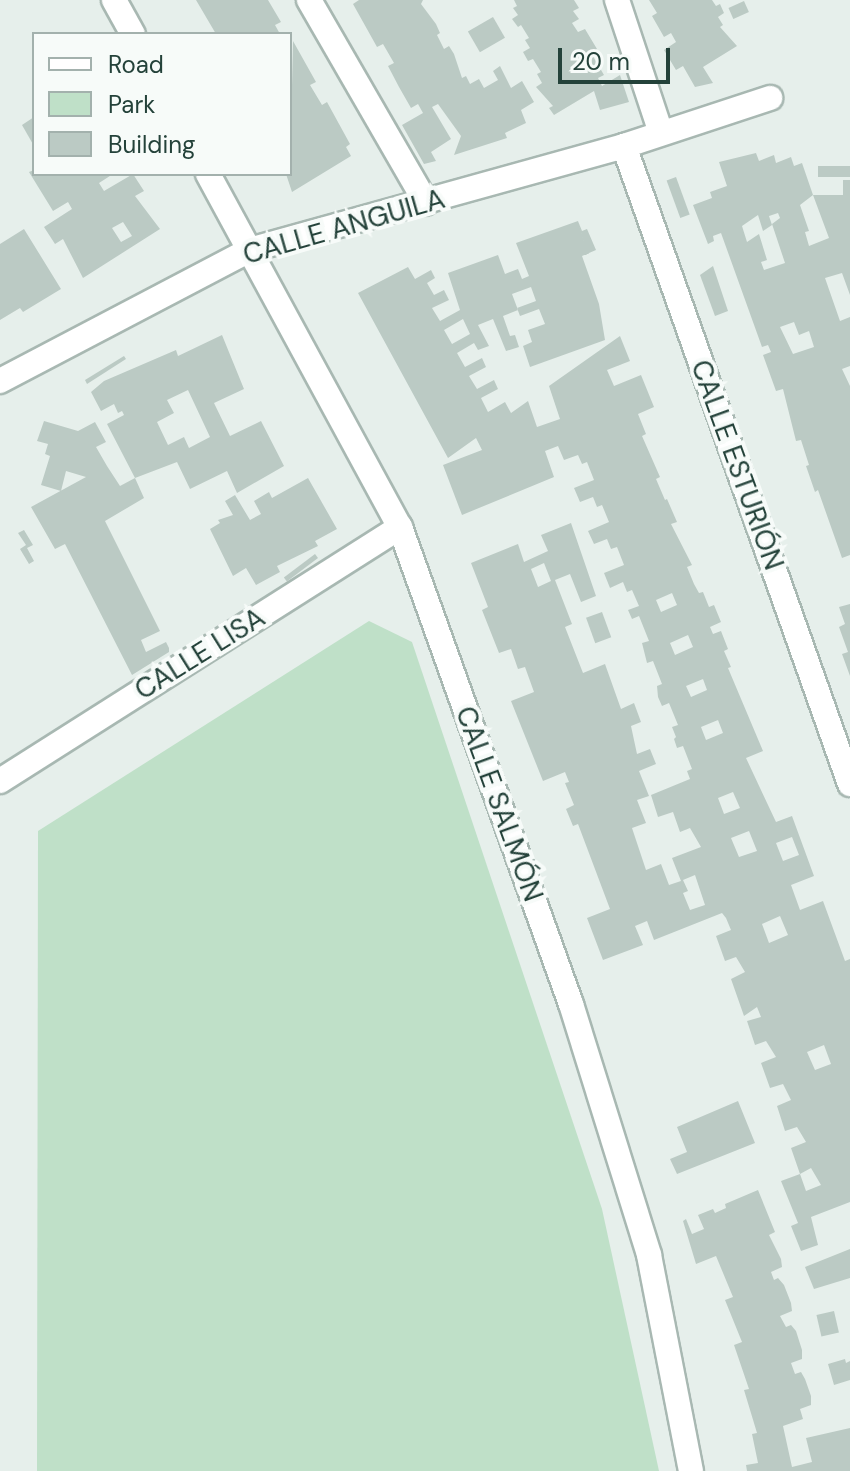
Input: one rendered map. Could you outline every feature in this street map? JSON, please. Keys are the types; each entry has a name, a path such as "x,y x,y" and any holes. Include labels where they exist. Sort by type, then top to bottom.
{"street":[{"path":"114,0 132,32"},
{"path":"309,0 426,203"},
{"path":"617,0 661,133"},
{"name":"CALLE ANGUILA","path":"0,381 249,250 624,146 770,98"},
{"name":"CALLE ESTURIÓN","path":"624,146 850,784"},
{"name":"CALLE SALMÓN","path":"209,176 400,527 571,1004 649,1255 691,1471"},
{"name":"CALLE LISA","path":"0,781 400,527"}],"green space":[{"path":"369,621 412,642 602,1209 659,1471 37,1471 38,831"}],"building":[{"path":"196,0 268,0 281,22 275,25 279,32 215,32"},
{"path":"359,0 423,0 421,4 436,24 440,33 437,35 444,49 449,46 454,54 462,78 466,76 470,84 479,79 484,88 498,80 493,71 500,66 511,88 522,81 534,102 521,110 526,123 505,133 507,138 454,155 461,136 438,104 432,107 451,139 431,152 436,161 424,164 402,125 423,113 418,104 411,108 399,87 388,66 394,63 383,44 377,47 353,4"},
{"path":"514,0 574,0 579,8 573,11 579,19 572,23 578,32 585,29 597,49 591,53 604,75 598,78 602,86 620,75 629,102 600,110 594,91 554,115 549,108 553,106 536,87 542,83 537,74 541,72 533,59 528,61 523,52 530,48 525,40 529,38 521,25 518,27 512,19 518,15 513,8 517,6"},
{"path":"649,0 712,0 716,6 720,4 724,13 718,17 723,25 720,27 737,46 703,67 713,83 695,87 683,66 676,70 664,50 676,42 671,33 664,37 652,16 657,13"},
{"path":"744,1 749,12 733,19 728,8"},
{"path":"493,17 505,38 480,52 468,32"},
{"path":"293,41 316,82 310,85 322,105 327,102 350,144 346,147 351,156 292,192 287,176 292,176"},
{"path":"32,118 32,142 22,125"},
{"path":"756,153 759,161 774,155 776,163 791,157 794,166 802,163 813,195 843,195 843,180 850,180 850,295 842,273 825,278 840,321 850,317 850,366 842,369 850,386 850,555 842,558 818,490 815,492 801,440 796,441 783,389 776,391 763,355 771,352 768,345 762,347 721,233 713,236 714,241 708,244 693,205 712,198 710,192 727,186 719,162","holes":["813,195 829,238 809,246 805,232 809,231 800,205","778,213 780,218 772,224 785,263 764,270 761,262 767,260 759,234 747,242 742,226 758,215 763,231 772,225 769,216","794,322 799,335 809,331 814,347 793,354 780,327"]},
{"path":"818,166 850,166 850,177 818,177"},
{"path":"32,171 32,176 110,176 99,183 104,191 134,176 144,191 135,196 160,229 83,278 63,239 55,244 44,227 72,209 68,202 53,211 29,172","holes":["123,222 132,236 121,242 112,228"]},
{"path":"676,177 690,215 680,218 667,180"},
{"path":"578,221 582,231 587,229 596,250 582,256 599,304 605,340 530,367 523,346 532,342 528,330 545,324 539,309 520,316 518,310 503,316 510,336 515,335 519,347 506,351 493,319 478,325 489,346 478,350 474,343 457,353 465,367 482,358 486,367 469,376 477,389 494,380 498,389 481,398 488,412 505,402 511,413 528,401 537,427 560,419 549,386 620,336 630,361 607,370 614,386 641,375 654,407 638,414 646,434 642,436 660,477 656,479 677,522 671,524 692,565 687,567 694,584 699,593 703,592 709,607 714,605 721,622 710,627 713,634 721,631 728,649 724,651 731,667 728,668 763,751 746,758 776,822 792,816 814,876 791,885 800,910 823,901 845,961 850,959 850,1202 811,1217 818,1245 801,1251 791,1226 798,1223 781,1181 800,1174 791,1148 806,1142 797,1127 785,1131 777,1106 791,1100 783,1084 770,1088 761,1063 776,1057 766,1041 755,1045 747,1021 761,1017 757,1007 744,1016 731,979 745,972 736,957 725,961 716,936 731,930 726,918 722,913 654,940 647,921 635,926 643,945 603,960 587,918 610,909 578,824 573,826 566,809 574,805 565,783 569,782 565,772 543,781 511,701 534,692 525,667 518,669 511,649 499,653 482,610 488,607 471,563 518,544 524,562 548,551 541,535 571,523 596,596 581,602 570,574 555,580 572,624 565,627 583,673 605,664 621,709 634,703 641,722 631,726 637,754 650,749 656,764 639,771 649,796 637,800 646,823 632,828 646,870 661,864 669,885 681,881 672,858 701,847 690,828 680,832 673,812 658,817 651,795 690,779 687,771 692,769 683,746 677,748 672,727 678,725 669,703 662,706 658,697 657,686 662,684 653,661 647,663 642,643 649,641 639,616 632,619 628,610 639,606 632,590 627,592 623,582 610,588 604,573 624,565 617,547 611,549 607,539 594,544 588,531 609,522 602,505 597,507 593,497 580,502 574,488 594,480 587,462 582,464 578,455 564,460 558,446 545,451 554,477 462,515 443,465 482,450 476,438 448,458 358,293 408,267 415,279 431,270 435,278 427,283 434,295 444,290 449,300 432,308 440,321 460,310 448,273 498,255 505,274 518,269 522,279 529,276 516,243","holes":["531,287 536,301 517,308 512,294","463,319 470,334 452,344 444,330","544,563 551,581 538,587 531,569","672,593 677,605 661,612 656,600","688,635 693,647 675,655 670,643","703,679 707,690 691,697 686,686","718,720 723,733 706,740 701,727","733,792 740,808 724,814 718,798","749,831 757,851 739,857 731,838","792,837 799,855 783,861 776,843","695,875 705,905 690,910 683,893 688,891 683,880","780,916 788,935 769,943 762,924","824,1045 831,1064 815,1070 807,1052","811,1168 821,1185 806,1191 800,1174"]},
{"path":"24,229 61,289 23,312 20,308 0,320 0,244"},
{"path":"713,266 728,311 715,316 700,275"},
{"path":"222,335 244,389 214,403 230,436 261,421 284,466 237,493 227,471 190,489 177,462 135,478 107,424 124,415 122,411 118,413 114,404 101,411 91,392 104,381 176,350 178,356","holes":["188,390 210,437 189,448 184,437 168,445 157,422 174,413 167,400"]},
{"path":"124,356 126,359 87,384 85,380"},
{"path":"44,421 78,431 95,422 106,442 96,447 107,466 120,486 135,478 144,498 105,521 160,631 141,640 146,652 166,642 169,648 169,652 132,675 65,544 55,549 31,507 61,491 41,485 50,456 45,454 48,444 37,441","holes":["66,471 86,477 61,491"]},
{"path":"308,478 337,529 315,541 318,546 277,566 280,572 256,585 246,568 233,576 210,529 220,523 218,520 233,515 225,501 235,495 250,520 261,514 254,501 269,492 272,498"},
{"path":"24,530 33,545 27,548 34,561 29,564 20,549 26,545 18,533"},
{"path":"315,554 318,558 287,581 284,577"},
{"path":"850,604 850,676 842,654 848,652 839,627 845,624 839,607"},
{"path":"602,612 611,637 595,643 586,618"},
{"path":"738,1101 755,1143 677,1174 670,1159 687,1152 677,1127"},
{"path":"758,1190 775,1232 769,1235 781,1259 782,1267 771,1272 774,1280 778,1278 784,1285 791,1303 792,1311 780,1316 786,1327 791,1325 796,1331 802,1350 802,1359 791,1363 795,1374 801,1372 811,1396 811,1405 800,1409 803,1419 783,1426 792,1467 812,1462 806,1438 850,1428 850,1471 747,1471 746,1465 758,1463 752,1434 757,1433 744,1390 749,1389 734,1345 742,1342 725,1300 733,1297 716,1256 696,1264 683,1221 686,1219 692,1234 704,1229 698,1215 713,1209 715,1213 726,1208 725,1204"},
{"path":"850,1249 850,1278 814,1289 805,1267"},
{"path":"834,1311 839,1332 821,1336 816,1315"},
{"path":"845,1359 846,1363 850,1361 850,1380 834,1385 828,1364"}]}
